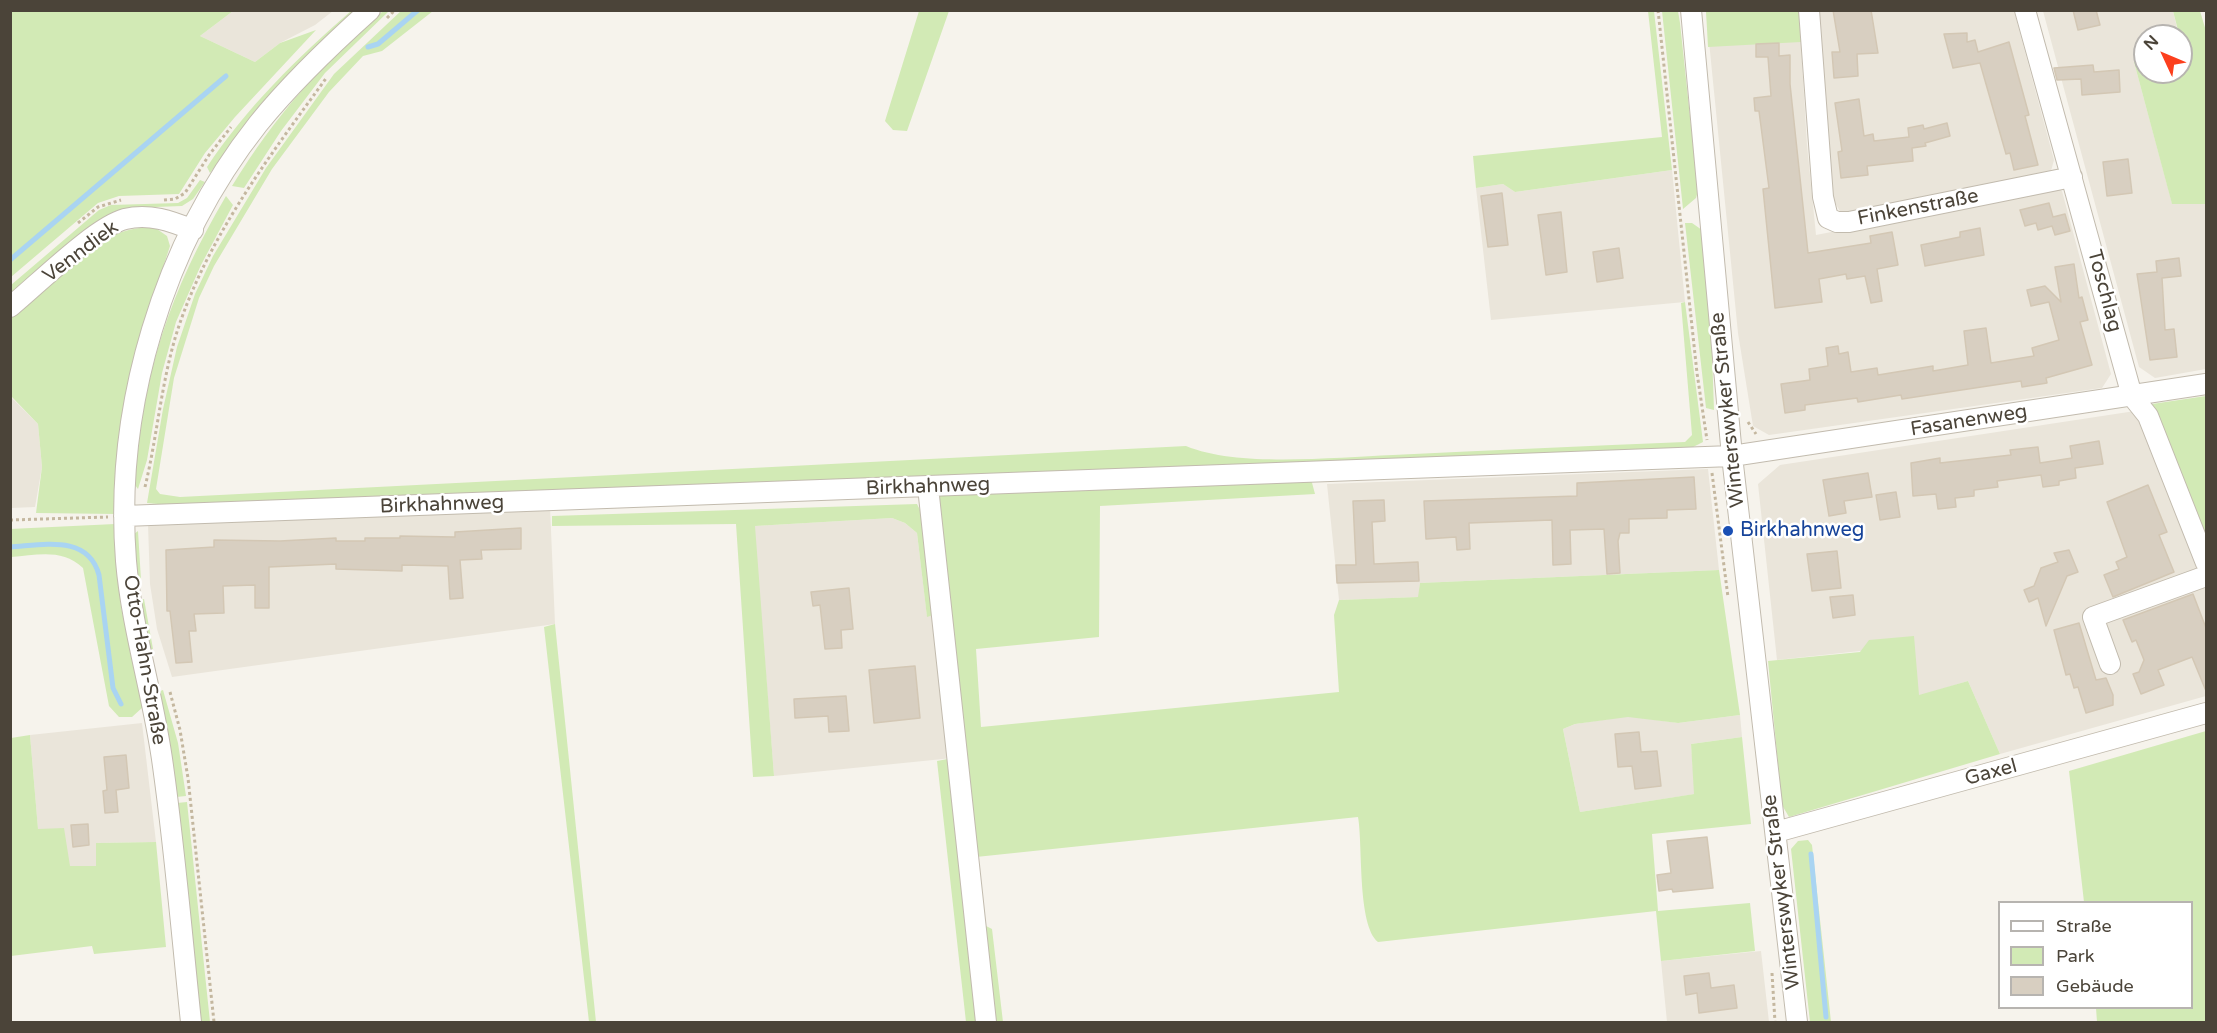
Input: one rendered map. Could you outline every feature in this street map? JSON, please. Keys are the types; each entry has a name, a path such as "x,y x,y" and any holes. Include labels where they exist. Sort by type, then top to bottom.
{"street":[{"path":"1682,10 1692,42"},
{"name":"Winterswyker Straße","path":"1691,10 1692,42 1732,456 1797,1023"},
{"name":"Finkenstraße","path":"1809,10 1822,197 1828,218 1837,222 1849,222 2072,177"},
{"name":"Toschlag","path":"2025,10 2132,396 2148,416 2206,563"},
{"name":"Otto-Hahn-Straße","path":"191,1023 163,764 132,614 124,516 130,431 142,369 173,272 193,230 233,159 259,123 304,74 377,16"},
{"name":"Venndiek","path":"10,307 83,246 123,219 147,216 173,221 193,230"},
{"name":"Fasanenweg","path":"1732,456 2206,384"},
{"name":"Birkhahnweg","path":"124,516 1732,456"},
{"path":"928,487 986,1023"},
{"path":"2110,664 2092,617 2206,576"},
{"name":"Gaxel","path":"1776,832 2206,713"}],"path":[{"path":"377,16 395,10"},
{"path":"1658,10 1697,373 1710,456"},
{"path":"144,490 170,358 192,293 243,198 289,128 332,71"},
{"path":"157,200 175,200 185,194 209,155 236,121"},
{"path":"76,225 98,207 124,199"},
{"path":"10,520 124,516"}],"shaded area":[{"path":"233,11 333,11 315,25 280,43 255,62 200,36"},
{"path":"1706,11 1799,11 1807,145 1816,235 2057,188 2062,191 2111,374 2102,388 1769,435 1753,426 1738,333"},
{"path":"1819,11 2014,11 2054,160 2051,171 1842,215 1833,199"},
{"path":"2043,11 2173,11 2176,24 2133,24 2133,84 2140,84 2172,203 2206,204 2206,369 2155,378 2139,367"},
{"path":"1672,170 1685,302 1491,320 1476,188 1503,184 1515,192"},
{"path":"10,396 38,424 42,467 35,507 11,508"},
{"path":"2135,411 2206,587 2206,696 2000,754 1968,681 1919,696 1860,651 1777,660 1758,484 1780,465"},
{"path":"1708,469 1719,570 1420,583 1419,597 1339,600 1327,484"},
{"path":"550,507 555,624 172,677 157,629 150,584 148,524"},
{"path":"892,518 905,523 917,533 927,616 936,614 953,758 774,776 754,526"},
{"path":"1740,715 1742,737 1691,744 1695,794 1580,812 1563,729 1575,724 1628,716 1678,723"},
{"path":"142,723 156,842 96,843 96,866 70,866 38,830 30,735"},
{"path":"1761,951 1769,1022 1667,1022 1661,961"}],"green space":[{"path":"11,10 233,11 200,36 255,62 280,43 316,30 235,117 205,153 179,194 119,196 98,203 11,277"},
{"path":"402,10 433,11 382,51 363,56 329,92 272,169 214,266 199,298 174,378 156,489 160,494 180,497 1186,446 1208,453 1233,457 1288,460 1685,442 1692,435 1681,303 1685,302 1703,442 1693,447 1693,454 177,506 147,503 163,409 177,347 195,294 213,256 266,168 334,74"},
{"path":"351,11 356,11 259,108 210,173 207,167 238,124 292,65"},
{"path":"383,11 389,11 325,73 281,131 244,188 232,186 265,136 300,92 339,51"},
{"path":"919,11 949,11 907,131 893,130 885,121"},
{"path":"1648,11 1654,11 1672,170 1515,192 1503,184 1476,188 1473,156 1662,137"},
{"path":"1662,11 1678,11 1698,191 1696,198 1683,209"},
{"path":"1706,11 1799,11 1801,42 1708,47"},
{"path":"2173,11 2200,11 2206,31 2206,204 2172,204 2140,84 2193,84 2193,24 2176,24"},
{"path":"200,180 205,182 193,199 182,206 129,208 111,214 11,299 11,285 99,210 111,205 178,203 187,198"},
{"path":"226,196 233,205 201,265 176,322 162,373 147,460 138,489 135,485 144,406 162,334 189,266"},
{"path":"1685,223 1692,223 1702,230 1711,325 1714,410 1706,408"},
{"path":"154,227 167,236 170,246 151,305 116,514 36,513 42,467 38,424 11,396 11,316 59,272 94,245 133,229"},
{"path":"2206,396 2206,537 2152,404"},
{"path":"1311,479 1315,494 1100,506 1099,637 976,649 981,727 1339,692 1334,615 1339,600 1418,597 1420,583 1719,570 1740,715 1678,723 1628,717 1575,724 1563,729 1580,812 1694,794 1691,744 1742,737 1751,824 1652,834 1658,911 1750,903 1755,951 1661,961 1656,911 1378,942 1371,933 1364,902 1358,817 976,857 984,925 992,929 1003,1022 989,1022 936,495"},
{"path":"917,504 922,514 936,614 927,617 917,533 905,523 892,518 755,526 774,776 753,777 736,524 552,526 552,516"},
{"path":"115,524 121,607 143,707 132,717 119,717 109,706 83,568 58,555 11,557 10,529"},
{"path":"138,531 141,580 137,581 134,534"},
{"path":"144,599 153,649 148,649 139,600"},
{"path":"555,624 596,1022 589,1022 544,627"},
{"path":"1914,636 1919,695 1968,681 2000,754 1789,817 1782,805 1768,661 1860,652 1869,640"},
{"path":"163,690 178,743 186,796 176,797 158,692"},
{"path":"2206,731 2206,1022 2097,1022 2096,1009 2193,1009 2193,901 2084,901 2069,771"},
{"path":"30,735 38,829 64,828 70,866 96,866 96,843 156,842 166,947 94,954 92,946 11,956 11,738"},
{"path":"953,758 981,1022 966,1022 937,761"},
{"path":"187,802 210,1022 200,1022 177,803"},
{"path":"1808,840 1812,845 1831,1022 1810,1022 1791,849 1798,841"}],"building":[{"path":"1833,10 1871,10 1878,53 1857,54 1858,76 1834,78 1832,52 1840,52"},
{"path":"2073,10 2096,10 2100,25 2078,30"},
{"path":"1967,33 1967,42 1975,40 1978,52 2009,42 2029,115 2025,116 2038,165 2014,170 2010,153 2006,154 1980,63 1953,68 1944,34"},
{"path":"1779,43 1779,56 1790,55 1790,84 1808,253 1871,243 1870,236 1892,232 1898,265 1877,269 1882,301 1871,303 1865,276 1847,279 1846,274 1819,279 1822,302 1775,308 1763,189 1769,188 1759,111 1755,111 1754,98 1771,96 1768,57 1756,57 1756,44"},
{"path":"2093,65 2094,72 2119,70 2120,92 2082,95 2081,79 2057,80 2054,68"},
{"path":"1859,99 1864,136 1873,134 1874,141 1909,137 1908,128 1923,125 1924,129 1947,123 1950,136 1925,143 1926,146 1912,148 1913,161 1867,166 1868,175 1841,178 1838,152 1842,151 1835,103"},
{"path":"2128,159 2132,193 2107,196 2103,162"},
{"path":"1502,193 1508,245 1488,247 1481,196"},
{"path":"2049,203 2053,217 2065,214 2070,231 2055,235 2052,226 2038,230 2036,223 2025,226 2020,210"},
{"path":"1561,212 1567,272 1546,275 1538,215"},
{"path":"1980,228 1984,255 1925,266 1921,245 1960,237 1960,232"},
{"path":"1619,248 1623,278 1597,282 1593,252"},
{"path":"2179,258 2181,276 2162,278 2165,330 2174,329 2177,357 2150,360 2137,274 2157,272 2156,261"},
{"path":"2074,264 2079,298 2082,297 2088,320 2080,322 2092,365 2046,378 2047,383 2022,387 2021,381 1902,399 1901,395 1858,402 1857,398 1805,405 1805,410 1785,413 1781,384 1810,380 1809,369 1828,366 1826,348 1838,346 1839,354 1848,352 1851,372 1877,368 1878,375 1933,366 1933,371 1968,365 1964,331 1986,328 1991,363 2034,356 2032,348 2059,340 2049,302 2031,306 2027,290 2045,286 2061,302 2055,267"},
{"path":"2099,441 2103,464 2075,468 2076,478 2059,481 2059,485 2043,487 2041,475 1997,481 1998,487 1974,490 1974,496 1955,498 1956,507 1938,509 1936,494 1913,496 1911,463 1940,458 1940,463 2011,455 2010,450 2038,447 2040,463 2072,458 2070,446"},
{"path":"1868,473 1872,497 1844,501 1846,513 1829,516 1823,480"},
{"path":"1694,477 1696,509 1667,510 1667,518 1629,519 1629,533 1620,533 1618,541 1620,573 1607,574 1604,529 1570,530 1571,564 1553,565 1552,520 1469,523 1470,549 1457,550 1456,537 1426,539 1424,501 1577,496 1577,483"},
{"path":"2148,485 2167,532 2159,535 2174,572 2113,597 2104,575 2119,569 2116,562 2127,557 2107,502"},
{"path":"1896,492 1900,517 1880,520 1876,495"},
{"path":"1384,500 1385,521 1372,522 1374,564 1418,562 1419,581 1337,583 1336,565 1356,565 1353,501"},
{"path":"521,528 521,549 481,550 482,559 460,560 463,598 450,599 448,566 402,565 402,571 336,569 336,564 269,567 269,608 255,608 255,585 223,586 224,613 194,614 196,631 189,631 192,662 176,663 170,611 167,611 166,550 214,547 214,540 280,541 336,538 336,541 365,541 365,538 400,538 400,536 455,537 455,532"},
{"path":"2069,550 2078,572 2067,576 2046,626 2038,598 2029,602 2024,590 2034,586 2041,568 2058,562 2054,553"},
{"path":"1837,551 1841,588 1812,591 1807,554"},
{"path":"849,588 853,629 841,630 842,648 825,649 820,605 813,606 811,592"},
{"path":"2193,594 2206,628 2206,691 2192,657 2158,670 2164,685 2141,694 2133,674 2139,672 2144,660 2136,640 2132,642 2123,620"},
{"path":"1853,595 1855,615 1833,618 1830,597"},
{"path":"2079,623 2096,680 2106,678 2113,695 2113,705 2086,713 2078,687 2074,688 2070,674 2066,675 2054,630"},
{"path":"915,666 920,718 874,723 869,670"},
{"path":"846,696 849,731 829,732 828,716 795,718 794,699"},
{"path":"1639,732 1641,752 1657,751 1661,786 1635,789 1632,766 1618,767 1615,734"},
{"path":"126,755 129,788 116,790 118,812 105,813 103,791 107,790 104,757"},
{"path":"88,824 89,845 73,847 71,825"},
{"path":"1707,837 1713,888 1659,891 1657,875 1671,873 1667,841"},
{"path":"1709,973 1711,988 1734,985 1737,1008 1699,1013 1697,993 1686,995 1684,976"}],"waterway":[{"path":"368,47 378,44 418,10"},
{"path":"10,260 226,76"},
{"path":"10,547 63,545 85,553 93,562 99,575 113,688 121,704"},
{"path":"1811,854 1826,1017"}],"place":[{"name":"Birkhahnweg","path":"1728,531"}]}
